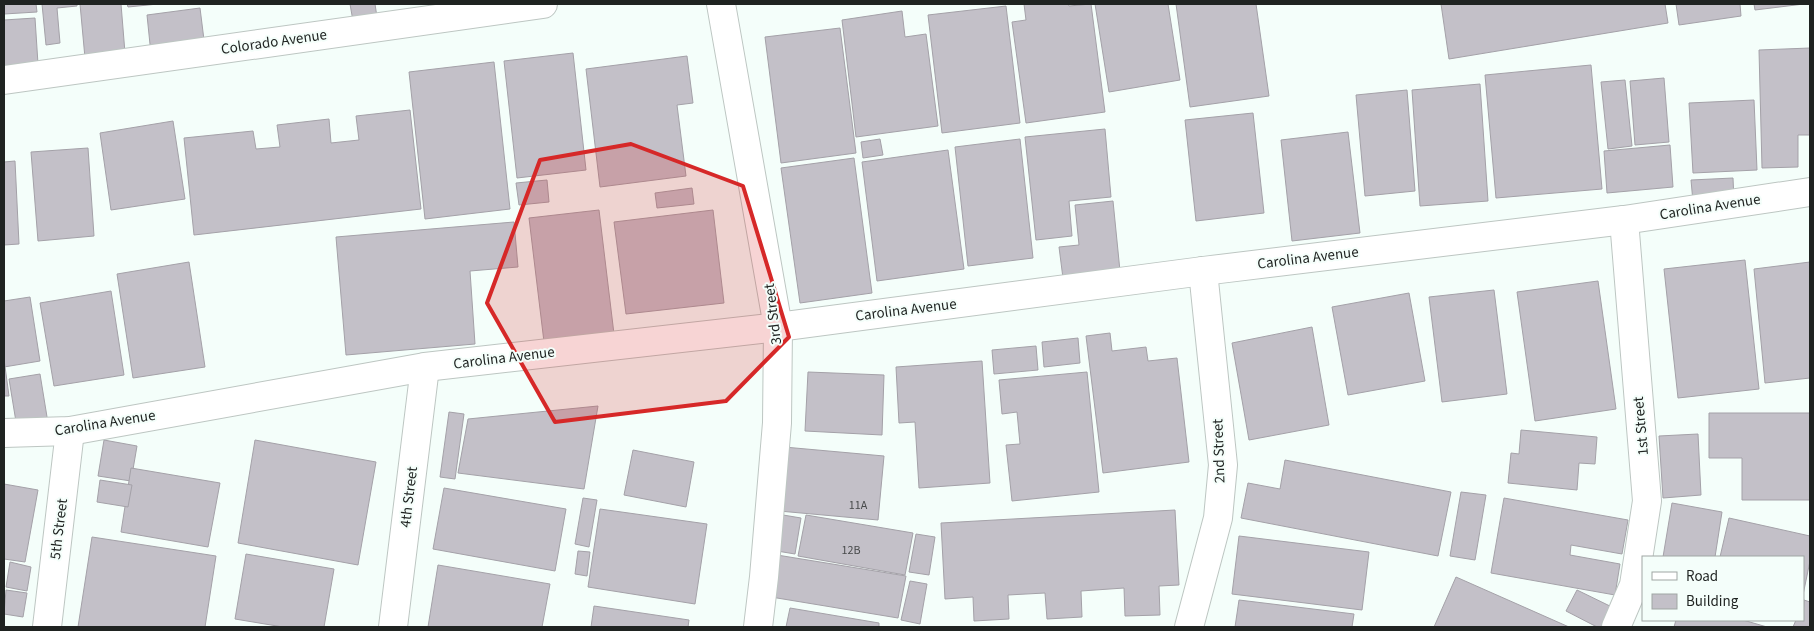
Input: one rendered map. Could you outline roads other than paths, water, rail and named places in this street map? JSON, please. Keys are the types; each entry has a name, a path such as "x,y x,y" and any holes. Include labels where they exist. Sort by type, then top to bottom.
{"street":[{"name":"Colorado Avenue","path":"4,80 543,4"},
{"name":"3rd Street","path":"721,4 778,327 777,422 758,627"},
{"name":"Carolina Avenue","path":"4,433 70,431 424,367 778,327 1203,271 1624,220 1810,192"},
{"name":"1st Street","path":"1616,627 1634,585 1647,501 1624,220"},
{"name":"2nd Street","path":"1189,627 1218,518 1222,465 1203,271"},
{"name":"4th Street","path":"393,627 424,367"},
{"name":"5th Street","path":"47,627 70,431"}]}
